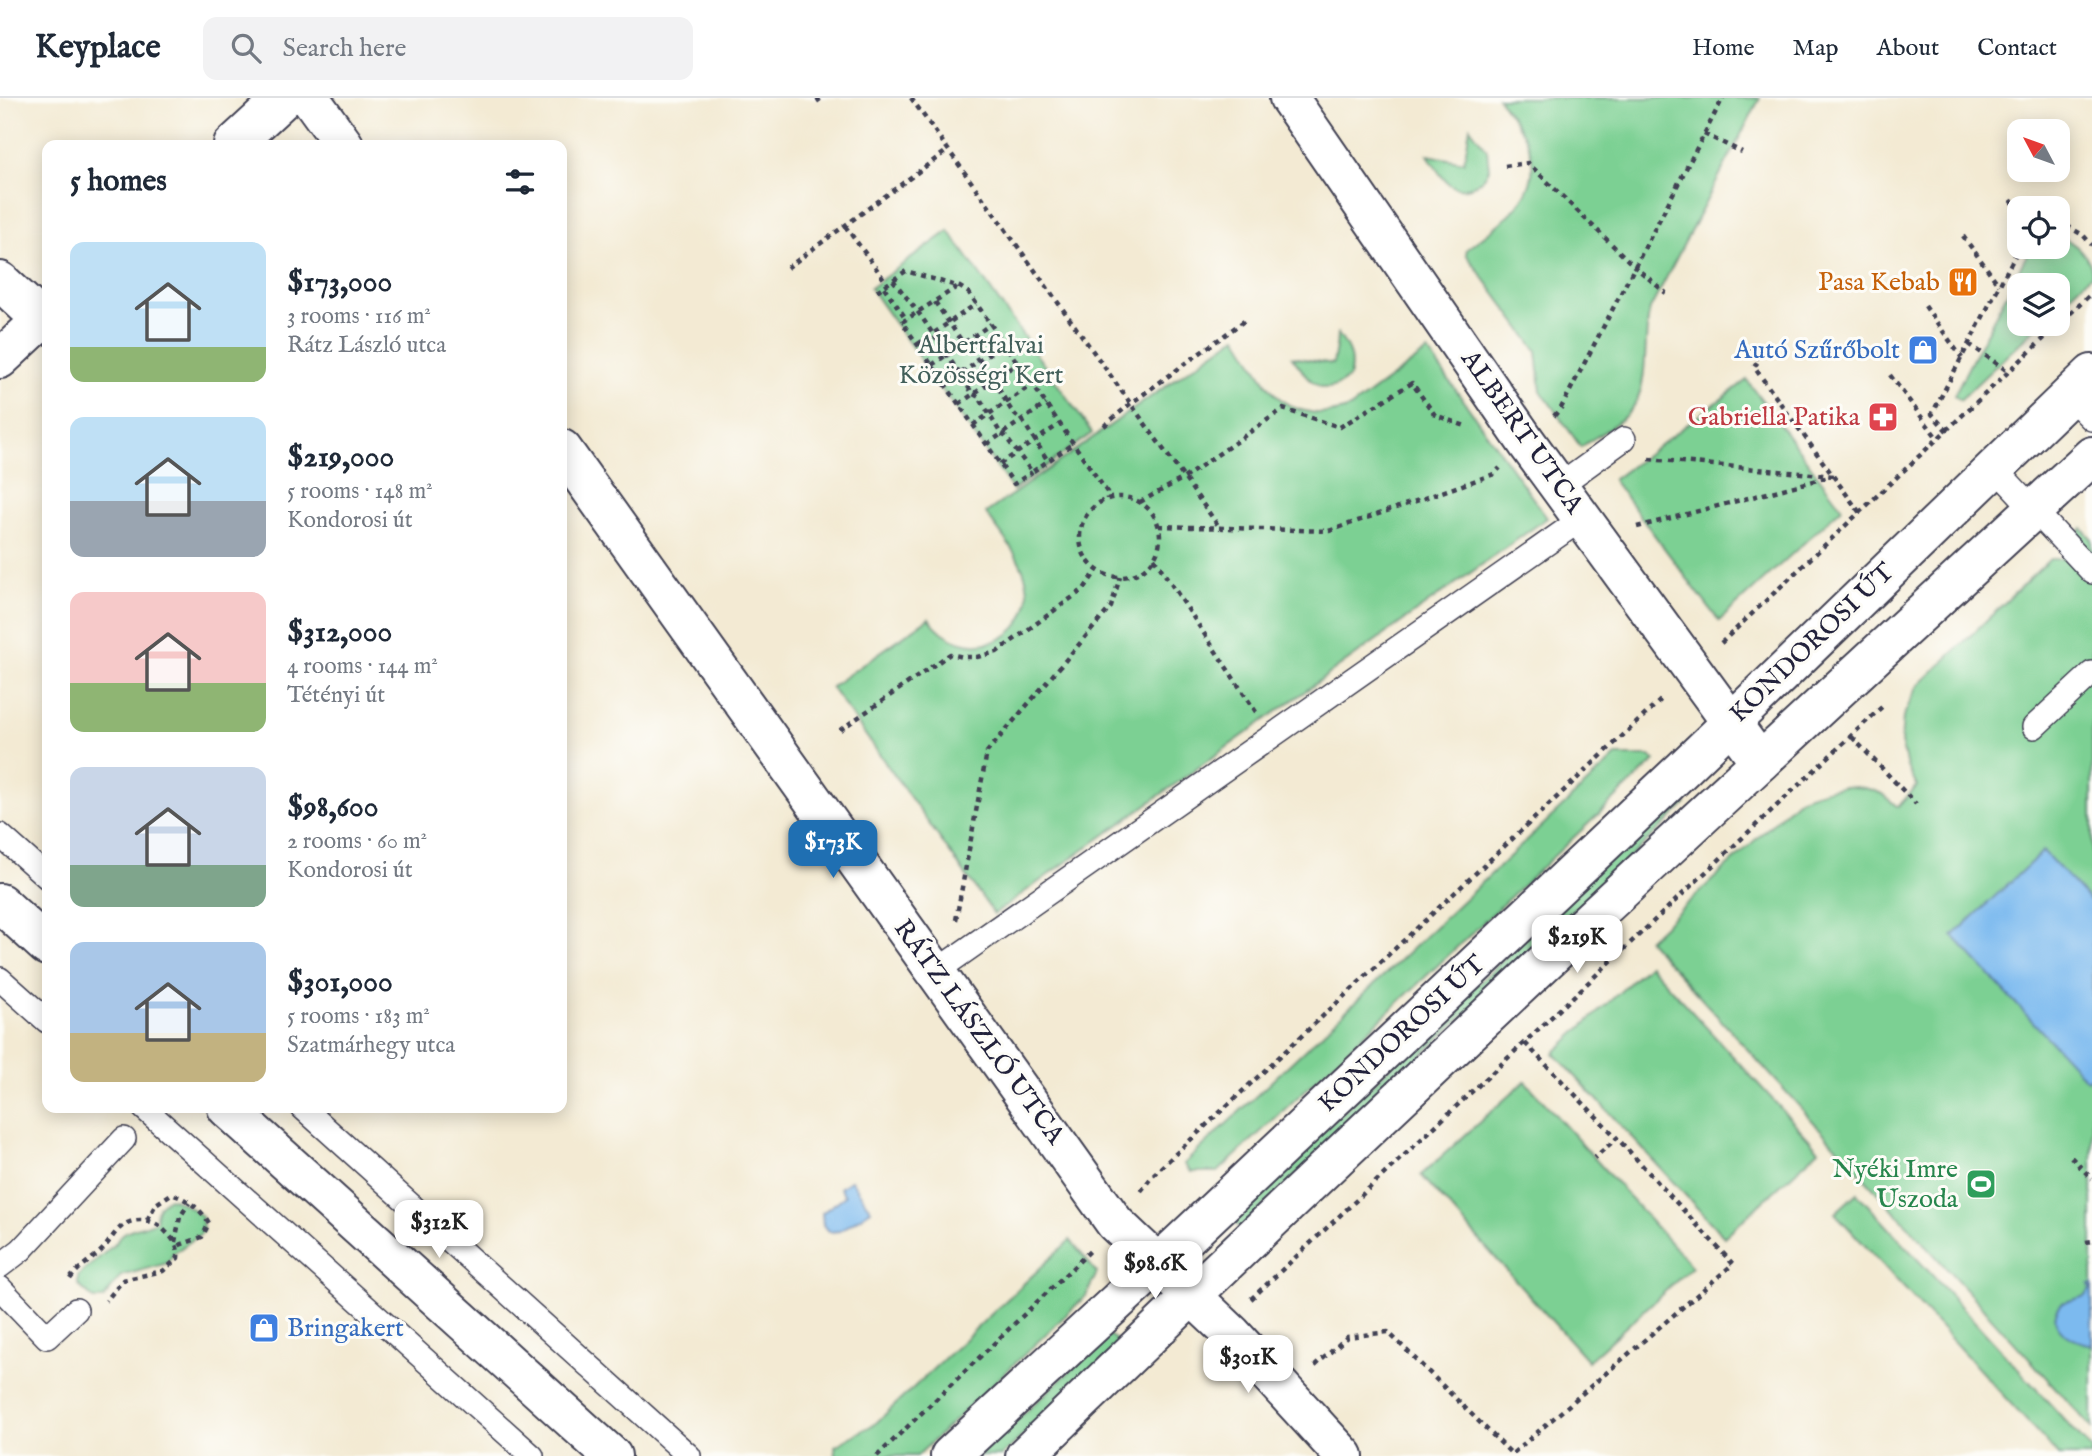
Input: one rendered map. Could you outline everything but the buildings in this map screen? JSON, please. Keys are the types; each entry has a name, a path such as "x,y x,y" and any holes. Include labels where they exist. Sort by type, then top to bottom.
{"street":[{"path":"238,140 284,98"},
{"path":"310,98 340,140"},
{"name":"ALBERT UTCA","path":"1289,98 1559,486 1760,762"},
{"path":"0,281 42,316"},
{"path":"0,359 42,321"},
{"name":"KONDOROSI ÚT","path":"950,1456 1158,1264 1731,721 1994,467 2084,396"},
{"name":"RÁTZ LÁSZLÓ UTCA","path":"567,456 1115,1223 1222,1325 1344,1456"},
{"name":"KONDOROSI ÚT","path":"1025,1456 1192,1295 1760,762 2092,456"},
{"path":"0,903 42,941"},
{"path":"233,1113 612,1456"}],"lane":[{"path":"1559,486 1624,439"},
{"path":"1994,467 2092,572"},
{"path":"931,965 1272,735 1583,519"},
{"path":"2034,727 2092,673"},
{"path":"0,835 42,873"},
{"path":"0,979 42,1017"},
{"path":"150,1113 532,1456"},
{"path":"309,1113 689,1456"},
{"path":"0,1266 21,1250 124,1139"},
{"path":"0,1288 47,1337 76,1299"}],"path":[{"path":"817,98 822,105"},
{"path":"911,98 1220,529"},
{"path":"1704,134 1742,152"},
{"path":"787,268 948,150"},
{"path":"1505,166 1528,163 1635,267 1666,293"},
{"path":"845,226 907,320"},
{"path":"2070,228 2092,245"},
{"path":"1963,236 1999,285"},
{"path":"1947,431 1932,414 2013,259"},
{"path":"877,291 906,271 969,293 1107,492 1107,499"},
{"path":"893,280 961,373 973,394 979,397 1001,434 1006,436 1032,472"},
{"path":"958,287 902,322 1014,484 1074,443"},
{"path":"877,1456 1086,1254 1154,1174 2092,293"},
{"path":"935,302 961,340 966,341 989,379 994,380 1006,402 1022,420 1048,461"},
{"path":"918,344 976,304"},
{"path":"1926,306 1962,358"},
{"path":"1104,426 1244,321"},
{"path":"932,365 991,324"},
{"path":"1740,343 1760,359 1754,367 1860,513"},
{"path":"945,384 1004,344"},
{"path":"1969,344 2010,372"},
{"path":"959,404 1018,363"},
{"path":"1890,375 1938,439"},
{"path":"1140,502 1184,478 1283,409 1340,428 1412,383 1435,415 1479,430"},
{"path":"973,425 1033,384"},
{"path":"987,444 1046,404"},
{"path":"1000,464 1060,424"},
{"path":"1603,455 1833,476"},
{"path":"1633,528 1833,476"},
{"path":"1124,497 1140,502 1149,508 1159,526 1159,548 1154,558 1145,569 1133,575 1108,576 1097,570 1085,557 1080,540 1082,523 1092,508 1107,499 1124,497"},
{"path":"1154,558 1272,735"},
{"path":"840,730 950,653 977,657 997,652 1084,589 1097,570"},
{"path":"931,965 955,928 987,752 1111,607 1120,577"},
{"path":"1222,1325 1852,737 1916,804"},
{"path":"1286,1393 1347,1337 1388,1332 1512,1454 1732,1264 1525,1042"},
{"path":"1594,1158 1617,1138"},
{"path":"2071,1157 2092,1180"},
{"path":"147,1220 156,1204 171,1194 189,1203 206,1218 209,1223 202,1237 176,1245"},
{"path":"100,1304 123,1280 163,1270 178,1258 176,1245 180,1217 189,1203"},
{"path":"27,1317 69,1280 79,1267 100,1252 122,1226 147,1220 157,1223 176,1245"},
{"path":"69,1280 76,1299"}],"green space":[{"path":"1498,98 1760,98 1650,309 1643,376 1637,401 1619,421 1581,447 1541,391 1537,351 1466,254 1467,249 1516,208 1531,182 1533,167 1530,150 1516,123"},
{"path":"1470,127 1487,150 1489,169 1477,184 1460,188 1445,180 1428,155 1464,162"},
{"name":"Albertfalvai Közösségi Kert","path":"949,231 1092,433 1013,490 870,288"},
{"path":"2070,242 2081,250 2089,262 2092,274 2070,295 2070,273 2017,273 2025,259 2070,259"},
{"path":"2007,293 2007,336 2027,336 1960,400 1954,395"},
{"path":"1338,334 1350,354 1349,377 1331,388 1323,388 1310,379 1292,357 1333,364"},
{"path":"1237,336 1277,396 1303,411 1322,413 1350,408 1428,351 1547,518 994,914 831,687 929,618 943,633 960,642 978,644 995,641 1009,633 1021,621 1027,604 1027,584 1016,556 986,513"},
{"path":"1747,380 1842,508 1719,621 1613,480"},
{"name":"Nyéki Imre Uszoda","path":"2082,528 2092,539 2092,1428 1648,940 1799,799 1839,787 1859,787 1880,793 1898,807 1917,786 1907,767 1901,742 1903,717 1917,687 2050,559 2061,559 2077,542 2075,537"},
{"path":"1616,756 1650,756 1655,761 1218,1172 1191,1172 1184,1164"},
{"path":"1677,794 1686,804 1240,1228 1231,1219"},
{"path":"1649,965 1819,1150 1724,1237 1554,1053"},
{"path":"1525,1081 1692,1267 1588,1361 1421,1175"},
{"path":"1857,1193 2092,1450 2092,1456 2059,1456 1835,1213"},
{"path":"169,1198 202,1216 203,1232 173,1254 168,1263 121,1276 103,1299 94,1299 78,1285 78,1276 116,1243 119,1237 129,1230 157,1220 158,1207"},
{"path":"1070,1240 1097,1273 1086,1296 917,1456 836,1456 835,1446 876,1423"},
{"path":"1109,1335 1118,1341 1116,1349 1001,1456 978,1456"}],"water":[{"path":"2043,851 2092,903 2092,1076 2087,1080 1953,936"},
{"path":"851,1180 871,1210 840,1231 830,1232 823,1225 822,1213 845,1196 840,1188"},
{"path":"2092,1284 2092,1345 2068,1336 2055,1319 2062,1303 2086,1296 2089,1285"}],"place":[{"name":"Pasa Kebab","path":"1963,282"},
{"name":"Autó Szűrőbolt","path":"1923,350"},
{"name":"Gabriella Patika","path":"1883,417"},
{"name":"Nyéki Imre Uszoda","path":"1981,1184"},
{"name":"Bringakert","path":"264,1328"}]}
